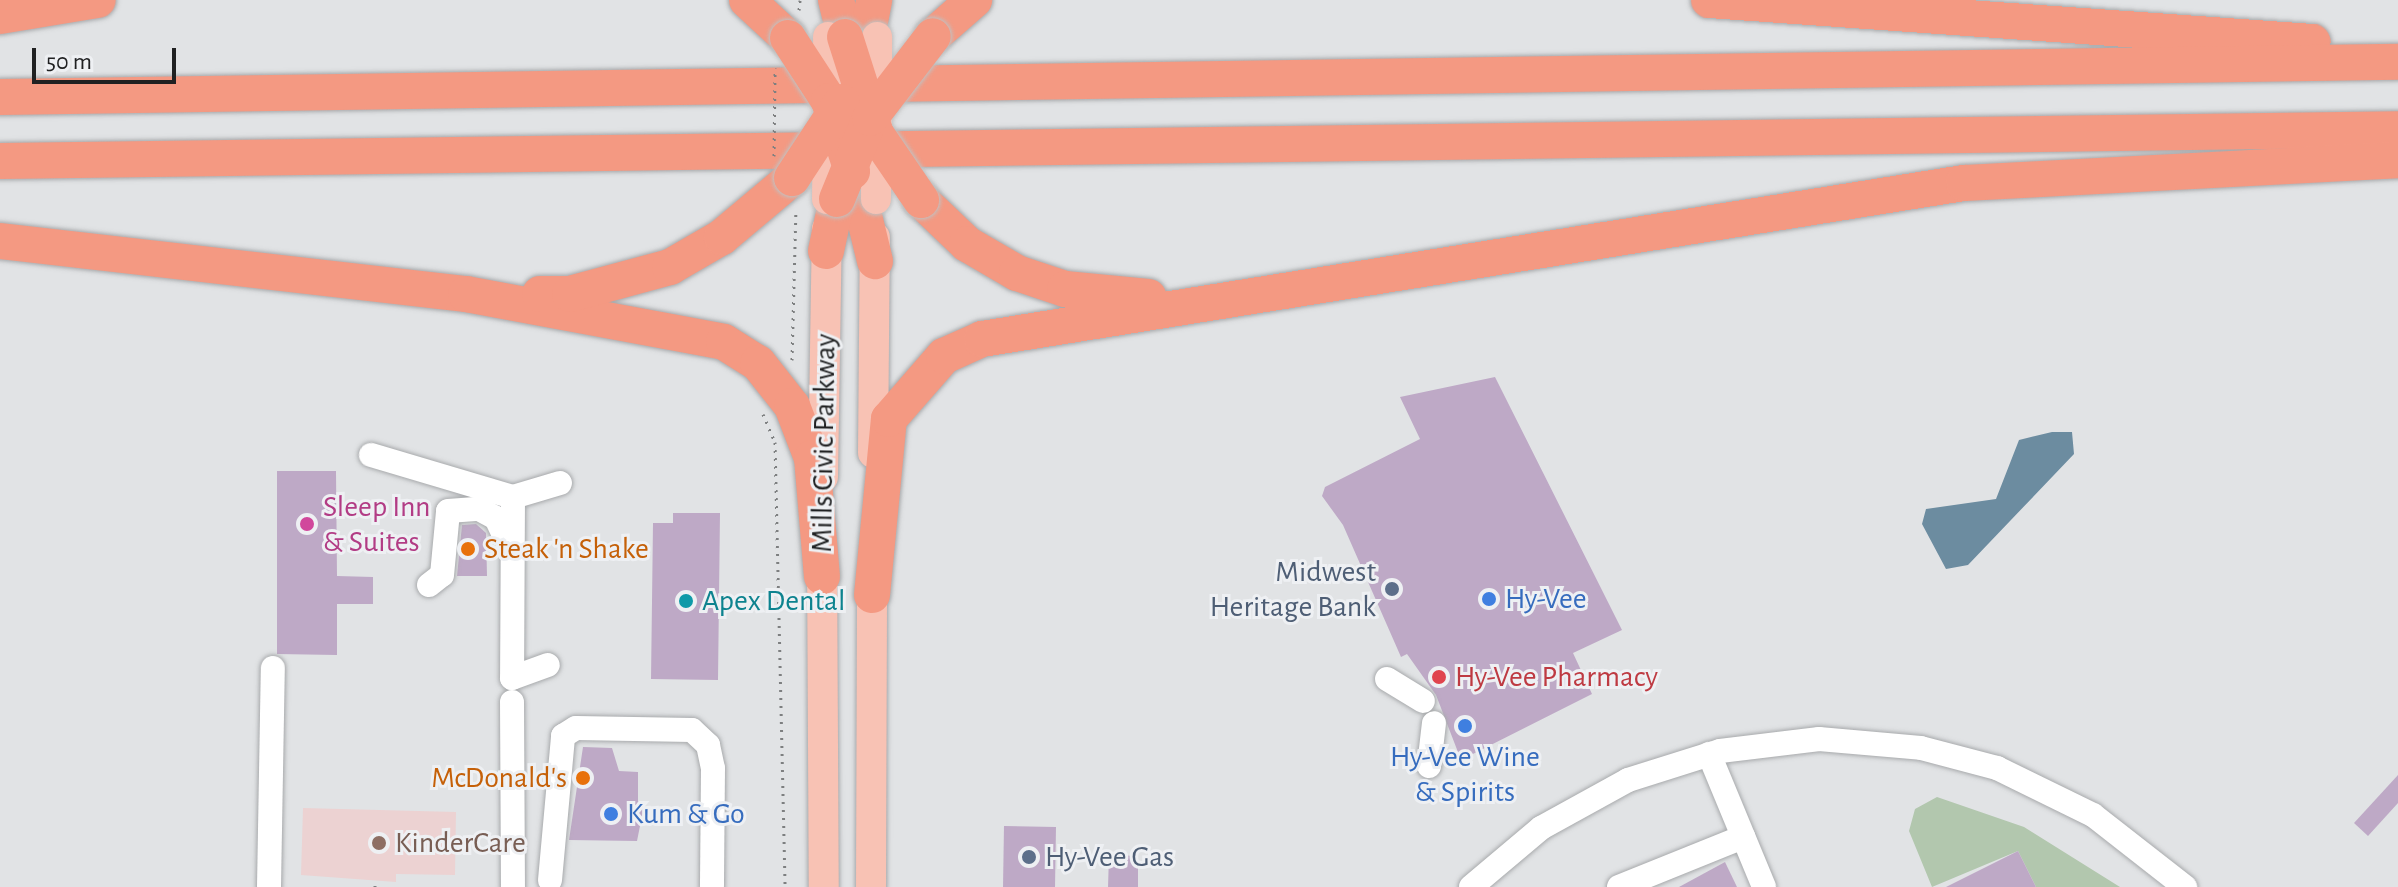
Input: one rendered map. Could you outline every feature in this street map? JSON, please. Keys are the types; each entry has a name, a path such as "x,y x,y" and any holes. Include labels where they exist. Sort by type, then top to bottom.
{"highway":[{"path":"0,16 98,0"},
{"path":"747,0 788,38 921,200 967,244 1017,273 1065,289 1226,296"},
{"path":"836,0 854,37 850,199 875,261"},
{"path":"854,37 876,0"},
{"path":"466,294 570,294 620,283 722,237 784,195 852,117 974,0"},
{"path":"1709,0 2398,52"},
{"path":"0,97 2398,62"},
{"path":"0,161 2398,129"},
{"path":"872,595 889,419 944,356 982,339 1226,296 1964,183 2398,160"},
{"path":"826,251 850,199"},
{"path":"0,241 466,294 724,342 758,363 782,390 812,458 822,577"}],"main road":[{"path":"829,0 854,37 850,199"},
{"path":"850,199 854,37"},
{"name":"Mills Civic Parkway","path":"824,887 822,577 826,251"},
{"name":"Mills Civic Parkway","path":"871,887 875,261"}],"street":[{"path":"371,455 513,497 560,483"},
{"path":"513,497 512,678 548,665"},
{"path":"429,585 442,575 444,521 462,505 496,518 512,551"},
{"path":"269,887 273,668"},
{"path":"1387,679 1423,701"},
{"path":"512,702 513,887"},
{"path":"1429,766 1434,723"},
{"path":"550,880 563,736 576,728 692,730 708,745 713,768 712,887"},
{"path":"1471,887 1498,878 1582,803 1709,754 1768,743 1856,741 1985,765 2093,815 2185,887"},
{"path":"1709,754 1764,887"},
{"path":"1619,887 1743,837"}],"path":[{"path":"785,887 775,442 763,413 791,377 784,195 773,170 775,51 788,38"}],"shaded area":[{"name":"KinderCare","path":"303,808 456,812 455,875 396,874 396,882 301,875"}],"green space":[{"path":"1937,797 2024,827 2120,887 2036,887 2018,851 1932,887 1909,831 1915,809"}],"water":[{"path":"2052,432 2072,432 2074,454 1968,565 1946,569 1922,524 1926,509 1996,499 2019,440"}],"building":[{"name":"Hy-Vee","path":"1495,377 1622,630 1573,653 1592,694 1461,760 1436,695 1407,654 1401,657 1343,525 1322,496 1325,487 1420,439 1400,397"},
{"name":"Sleep Inn & Suites","path":"277,471 336,471 337,576 373,577 373,604 337,604 337,655 277,654"},
{"name":"Apex Dental","path":"673,513 720,513 718,680 651,679 653,523 673,523"},
{"name":"Steak 'n Shake","path":"476,524 486,533 487,576 457,576 462,525"},
{"path":"583,747 612,748 619,771 638,772 638,801 645,801 637,841 569,840"},
{"path":"2398,775 2398,803 2368,836 2354,823"},
{"name":"Hy-Vee Gas","path":"1004,826 1056,827 1055,887 1003,887"},
{"path":"2018,851 2036,887 1946,887"},
{"name":"Hy-Vee Gas","path":"1109,855 1138,856 1138,887 1108,887"},
{"path":"1725,862 1737,887 1679,887"}],"place":[{"name":"Sleep Inn & Suites","path":"307,524"},
{"name":"Steak 'n Shake","path":"468,549"},
{"name":"Midwest Heritage Bank","path":"1392,589"},
{"name":"Hy-Vee","path":"1489,599"},
{"name":"Apex Dental","path":"686,601"},
{"name":"Hy-Vee Pharmacy","path":"1439,677"},
{"name":"Hy-Vee Wine & Spirits","path":"1465,726"},
{"name":"McDonald's","path":"583,778"},
{"name":"Kum & Go","path":"611,814"},
{"name":"KinderCare","path":"379,843"},
{"name":"Hy-Vee Gas","path":"1029,857"}]}
